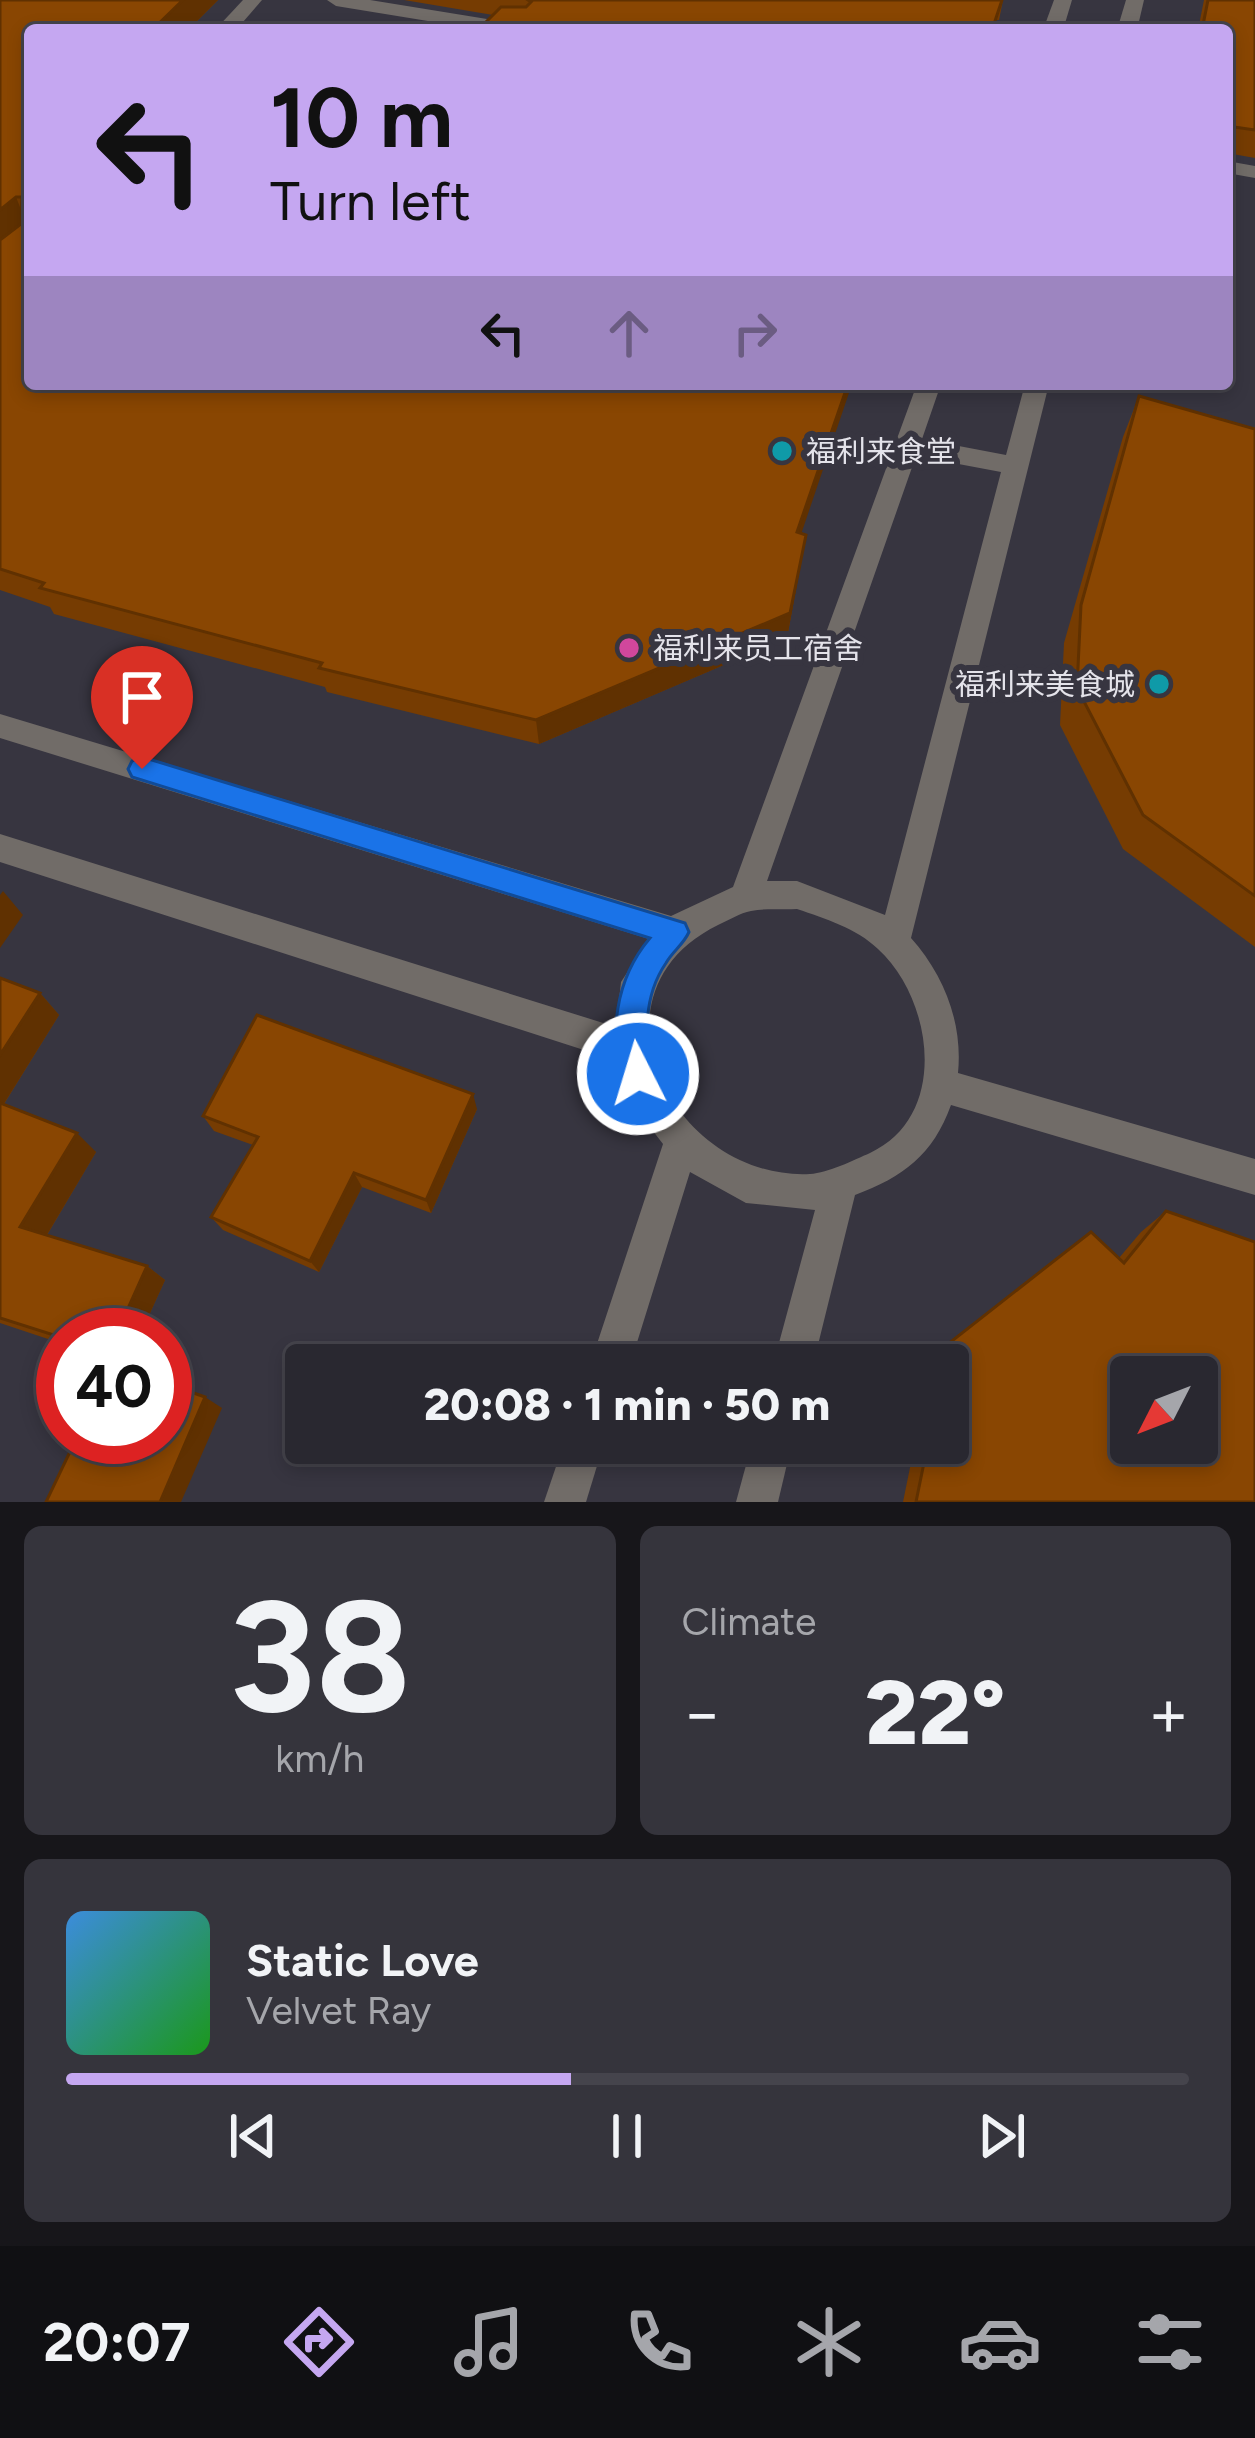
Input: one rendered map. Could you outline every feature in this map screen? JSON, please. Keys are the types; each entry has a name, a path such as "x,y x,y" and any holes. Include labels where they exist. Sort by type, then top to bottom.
{"street":[{"path":"231,24 253,0"},
{"path":"336,0 482,24"},
{"path":"745,897 927,390"},
{"path":"894,942 1035,390"},
{"path":"908,445 1016,466"},
{"path":"3,732 674,932"},
{"path":"0,848 630,1048"},
{"path":"796,895 847,910 894,942 926,983 943,1033 941,1085 926,1124 889,1163 839,1187 782,1191 724,1176 680,1146 646,1100 630,1048 634,997 655,953 698,914 745,897 796,895"},
{"path":"941,1085 1255,1177"},
{"path":"617,1344 680,1146"},
{"path":"798,1344 839,1187"},
{"path":"565,1502 577,1464"},
{"path":"757,1502 767,1464"}],"building":[{"path":"0,0 183,0 158,24 24,24 24,390 846,390 797,532 806,535 790,613 536,720 319,668 322,663 40,588 44,583 0,569 0,240 21,224 22,197 0,210"},
{"path":"528,0 1002,0 994,24 484,24 501,7 526,7"},
{"path":"1208,0 1255,0 1255,130 1233,127 1233,24 1203,24"},
{"name":"福利来美食城","path":"1139,396 1255,429 1255,896 1143,815 1077,688 1081,605"},
{"path":"0,978 40,993 0,1055"},
{"path":"257,1015 473,1094 426,1200 354,1173 310,1261 211,1217 258,1137 203,1116"},
{"path":"0,1103 77,1133 20,1227 147,1266 128,1308 36,1308 36,1329 0,1318"},
{"path":"1166,1211 1255,1242 1255,1502 916,1502 924,1464 969,1464 969,1344 948,1344 1091,1232 1124,1263"},
{"path":"192,1392 205,1397 192,1427"},
{"path":"64,1464 176,1464 160,1502 46,1502"}],"place":[{"name":"福利来食堂","path":"782,451"},
{"name":"福利来员工宿舍","path":"629,648"},
{"name":"福利来美食城","path":"1159,684"}],"route":[{"path":"142,769 674,932 655,953 634,997 630,1048 638,1074"}]}
